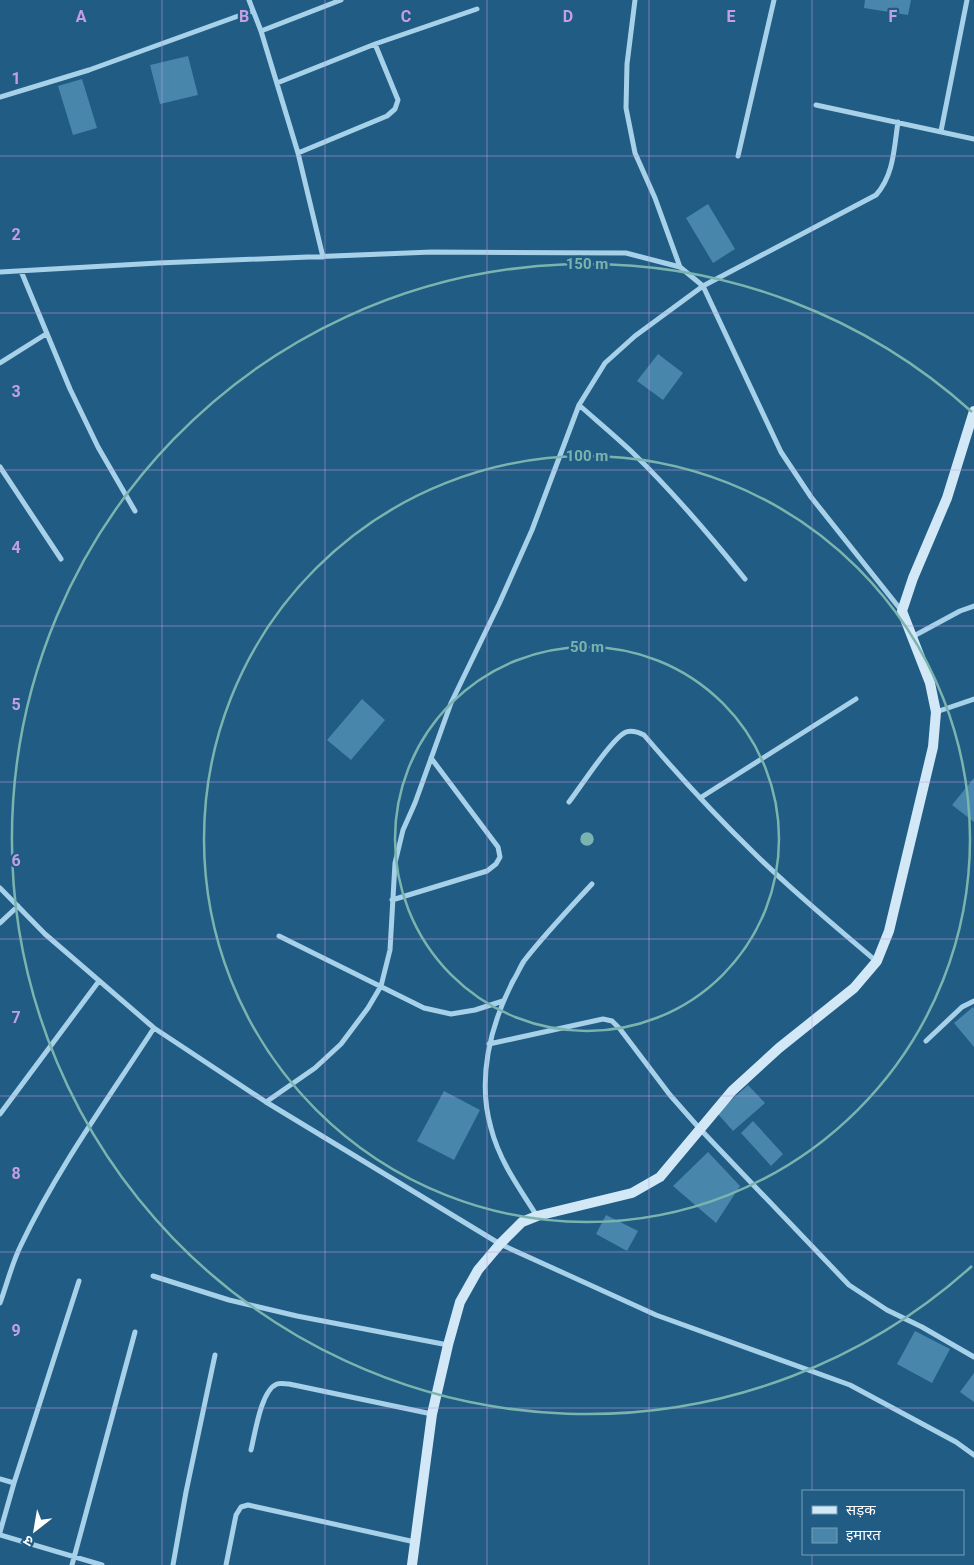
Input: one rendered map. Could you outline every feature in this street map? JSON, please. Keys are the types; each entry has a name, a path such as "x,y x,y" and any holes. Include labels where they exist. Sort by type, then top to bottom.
{"street":[{"path":"249,0 261,31 298,153 323,257"},
{"path":"261,31 341,0"},
{"path":"635,0 627,64 626,108 635,153 655,198 680,267"},
{"path":"738,156 774,0"},
{"path":"941,132 967,0"},
{"path":"277,84 374,44 477,9"},
{"path":"0,97 89,70 252,10"},
{"path":"298,153 387,116 395,109 398,100 374,44"},
{"path":"816,104 974,139"},
{"path":"266,1102 315,1068 341,1044 368,1008 381,986 390,950 395,863 403,830 415,803 451,703 532,530 579,404 605,363 635,336 703,286 876,195 885,185 890,173 898,122"},
{"path":"0,272 158,263 432,252 626,253 680,267 703,286 780,452 811,497 902,611 930,683 936,712 933,747 899,893 889,931 877,961 854,988 779,1048 732,1091 660,1177 632,1193 537,1216 522,1222 478,1270 460,1302 432,1414 412,1565"},
{"path":"21,271 70,389 98,447 135,511"},
{"path":"0,362 46,334"},
{"path":"579,404 630,450 674,496 745,579"},
{"path":"902,611 913,578 947,498 974,411"},
{"path":"0,467 61,559"},
{"path":"912,637 974,606"},
{"path":"700,798 856,698"},
{"path":"936,712 974,699"},
{"path":"569,802 614,740 626,732 636,731 644,735 700,798 754,853 805,901 877,961"},
{"path":"392,900 487,871 500,858 498,848 431,758"},
{"path":"537,1216 507,1168 491,1129 485,1089 489,1044 503,1001 523,963 592,884"},
{"path":"0,888 45,934 154,1028 266,1102 500,1244 656,1315 850,1386 956,1442 974,1455"},
{"path":"0,923 18,906"},
{"path":"279,936 424,1008 451,1014 474,1010 503,1001"},
{"path":"0,1114 99,981"},
{"path":"926,1041 962,1007 974,1001"},
{"path":"489,1044 603,1019 612,1022 620,1029 670,1095 700,1129 849,1285 886,1310 922,1327 974,1357"},
{"path":"0,1302 20,1246 48,1195 76,1148 154,1028"},
{"path":"153,1276 229,1300 297,1316 448,1345"},
{"path":"79,1281 14,1483 0,1534 102,1565"},
{"path":"72,1565 135,1332"},
{"path":"173,1565 186,1492 215,1355"},
{"path":"251,1450 262,1405 268,1390 277,1384 289,1384 432,1414"},
{"path":"0,1479 14,1483"},
{"path":"226,1565 236,1515 241,1507 248,1505 415,1542"}],"building":[{"path":"865,0 911,0 908,15 864,8"},
{"path":"188,56 198,95 160,104 150,65"},
{"path":"82,79 97,128 73,135 58,86"},
{"path":"708,204 735,249 713,263 686,218"},
{"path":"658,354 683,373 663,400 637,381"},
{"path":"362,699 385,720 351,760 327,740"},
{"path":"974,778 974,822 952,805"},
{"path":"973,1007 974,1009 974,1047 954,1023"},
{"path":"748,1085 765,1103 733,1131 717,1113"},
{"path":"444,1091 480,1110 454,1160 417,1141"},
{"path":"753,1121 783,1154 771,1166 741,1133"},
{"path":"708,1152 740,1186 716,1223 673,1186"},
{"path":"606,1215 638,1231 627,1251 596,1234"},
{"path":"915,1331 950,1349 932,1383 897,1364"},
{"path":"974,1373 974,1402 960,1392"}]}
